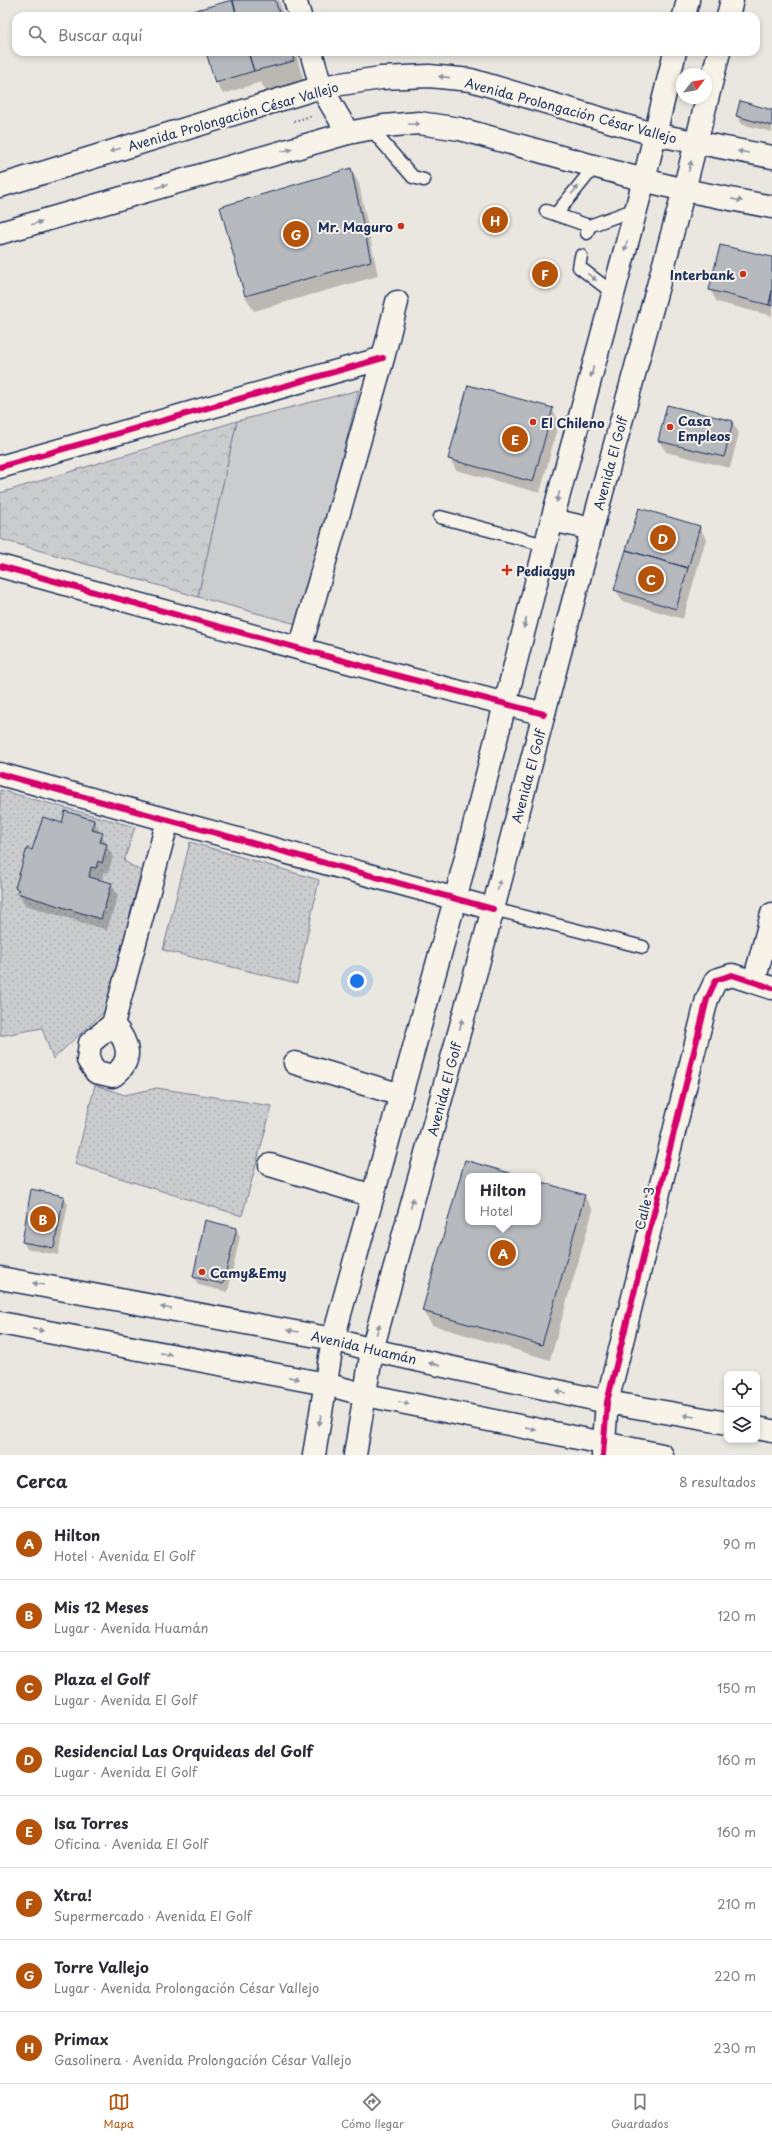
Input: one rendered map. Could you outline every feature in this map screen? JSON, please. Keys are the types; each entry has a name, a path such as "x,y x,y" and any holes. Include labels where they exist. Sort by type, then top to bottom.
{"main road":[{"path":"295,0 299,12"},
{"path":"685,12 688,0"},
{"path":"729,12 732,0"},
{"path":"312,56 321,87 348,132"},
{"path":"314,1455 333,1339 455,900 545,545 644,180 673,56"},
{"name":"Avenida El Golf","path":"355,1455 366,1395 372,1350 493,910 592,529 684,190 718,56"},
{"name":"Avenida Prolongación César Vallejo","path":"0,186 321,87 389,77 429,76 471,80 654,134 772,157"},
{"path":"0,234 348,132 370,128 419,123 460,129 684,190 772,206"},
{"path":"300,649 383,358 397,302"},
{"path":"0,467 383,358"},
{"path":"552,520 592,529"},
{"path":"0,566 504,705 544,714"},
{"path":"0,774 493,910"},
{"path":"113,1024 168,820"},
{"path":"763,985 772,914"},
{"name":"Calle 3","path":"604,1450 607,1402 707,999 716,980 732,975 763,985"},
{"path":"295,1063 401,1095"},
{"path":"270,1165 373,1196"},
{"name":"Avenida Huamán","path":"0,1278 333,1339 372,1350 607,1402 724,1422"},
{"path":"0,1323 326,1384 366,1395 604,1450 662,1455"},
{"path":"760,1428 772,1430"}],"lane":[{"path":"370,128 413,177 424,180"},
{"path":"595,166 551,212 588,229 636,209"},
{"path":"581,256 579,267 613,293"},
{"path":"440,517 545,545"},
{"path":"493,910 642,947"}],"green space":[{"path":"359,390 300,625 198,597 237,421"},
{"path":"237,421 198,597 0,539 0,493"},
{"path":"0,790 135,827 124,861 141,871 108,1008 53,1059 42,1028 0,1036"},
{"path":"190,842 319,880 297,983 163,950"},
{"path":"95,1085 125,1095 157,1088 272,1106 242,1216 75,1164"}],"building":[{"path":"232,0 236,12 193,12"},
{"path":"233,0 275,0 279,12 236,12"},
{"path":"207,56 249,56 254,71 215,83"},
{"path":"249,56 292,56 294,61 254,71"},
{"path":"740,101 772,110 772,126 736,116"},
{"path":"351,168 371,261 245,296 220,207"},
{"name":"Interbank","path":"720,245 772,257 772,291 769,305 709,290"},
{"path":"772,291 772,306 769,305"},
{"path":"468,385 553,408 533,482 448,459"},
{"path":"667,405 733,421 724,457 658,441"},
{"path":"639,508 700,526 688,568 626,550"},
{"path":"626,550 688,568 676,609 614,590"},
{"path":"65,811 94,820 92,830 103,833 100,842 107,844 102,863 98,861 96,868 91,867 89,877 112,883 101,919 17,893 19,890 15,888 27,848 32,850 43,817 62,823"},
{"path":"465,1160 510,1173 465,1173 465,1225 541,1225 541,1182 585,1195 542,1345 422,1311"},
{"path":"31,1189 64,1196 54,1248 22,1242"},
{"path":"205,1220 237,1228 223,1284 193,1277"}],"cycle path":[{"path":"0,467 383,358"},
{"path":"0,566 395,675 544,714"},
{"path":"0,774 493,909"},
{"path":"603,1455 607,1402 707,999 716,980 732,975 772,988"}],"place":[{"name":"Primax","path":"495,220"},
{"name":"Mr. Maguro","path":"401,226"},
{"name":"Torre Vallejo","path":"296,234"},
{"name":"Xtra!","path":"545,274"},
{"name":"Interbank","path":"743,274"},
{"name":"El Chileno","path":"533,422"},
{"name":"Casa Empleos","path":"670,427"},
{"name":"Isa Torres","path":"515,439"},
{"name":"Residencial Las Orquideas del Golf","path":"663,538"},
{"name":"Pediagyn","path":"507,570"},
{"name":"Plaza el Golf","path":"651,579"},
{"name":"Mis 12 Meses","path":"43,1219"},
{"name":"Hilton","path":"503,1253"},
{"name":"Camy&Emy","path":"202,1272"}]}
